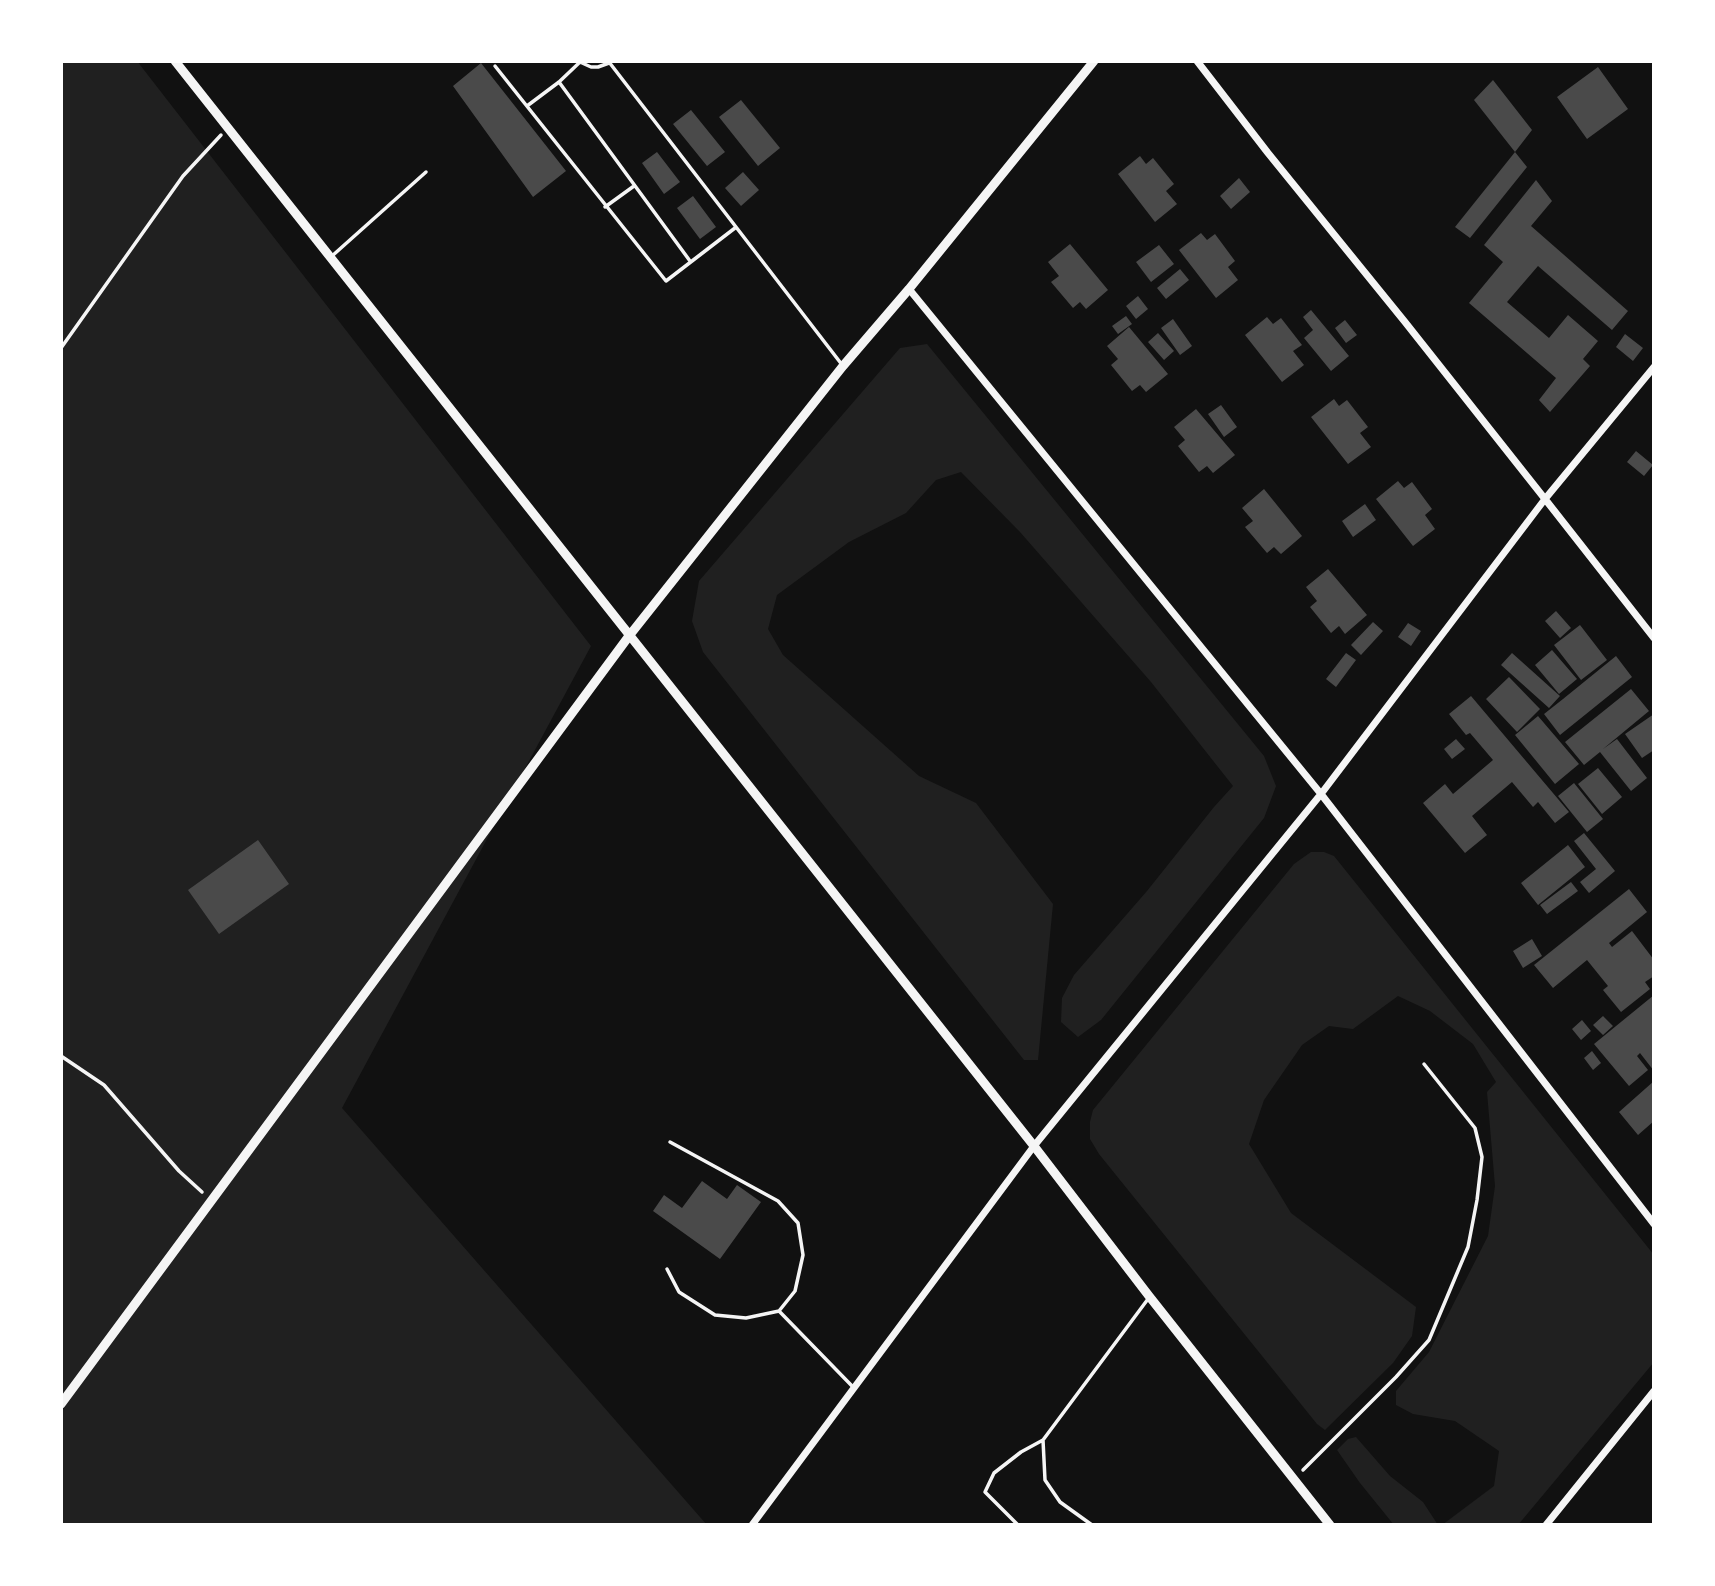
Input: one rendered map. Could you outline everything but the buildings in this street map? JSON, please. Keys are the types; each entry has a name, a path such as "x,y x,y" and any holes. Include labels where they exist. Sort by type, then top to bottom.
{"street":[{"path":"175,61 1034,1146 1330,1525"},
{"path":"61,1404 629,636 843,366 1094,61"},
{"path":"1197,61 1654,638"},
{"path":"909,289 1321,794 1654,1224"},
{"path":"752,1525 1034,1146 1321,794 1545,499 1654,367"},
{"path":"1546,1525 1654,1391"}],"lane":[{"path":"527,106 580,62 591,67 610,62 843,366"},
{"path":"495,66 666,281 736,228"},
{"path":"559,82 690,261"},
{"path":"330,257 426,172"},
{"path":"605,206 634,186"},
{"path":"667,1269 679,1292 715,1315 746,1318 779,1311 794,1291 803,1255 798,1223 778,1201 670,1142"},
{"path":"1018,1525 985,1492 994,1473 1021,1452 1043,1440 1149,1296"},
{"path":"779,1311 855,1389"},
{"path":"1043,1440 1045,1480 1060,1502 1092,1525"}],"path":[{"path":"61,348 183,176 227,129"},
{"path":"61,1056 104,1085 179,1171 212,1200"},
{"path":"1294,1479 1396,1377 1429,1340 1468,1247 1482,1157 1475,1128 1424,1064"}],"shaded area":[{"path":"61,61 137,61 591,646 342,1108 707,1525 61,1525"},
{"path":"927,344 1264,756 1276,786 1264,818 1101,1020 1078,1037 1061,1022 1062,998 1074,975 1233,786 1151,682 1020,532 961,472 936,480 906,513 849,542 777,595 768,629 783,655 919,776 976,803 1053,904 1038,1060 1024,1060 703,652 692,621 699,581 900,348"},
{"path":"1311,852 1324,852 1334,856 1654,1255 1654,1362 1518,1525 1442,1525 1494,1486 1499,1451 1455,1421 1413,1414 1396,1405 1396,1391 1429,1352 1488,1236 1495,1186 1487,1092 1496,1082 1473,1044 1430,1011 1398,996 1353,1029 1329,1026 1302,1045 1264,1100 1249,1144 1291,1213 1416,1307 1412,1336 1393,1363 1325,1430 1317,1424 1099,1154 1090,1139 1093,1110 1294,864"},
{"path":"1356,1437 1390,1476 1423,1502 1438,1525 1394,1525 1337,1450 1348,1439"}]}
